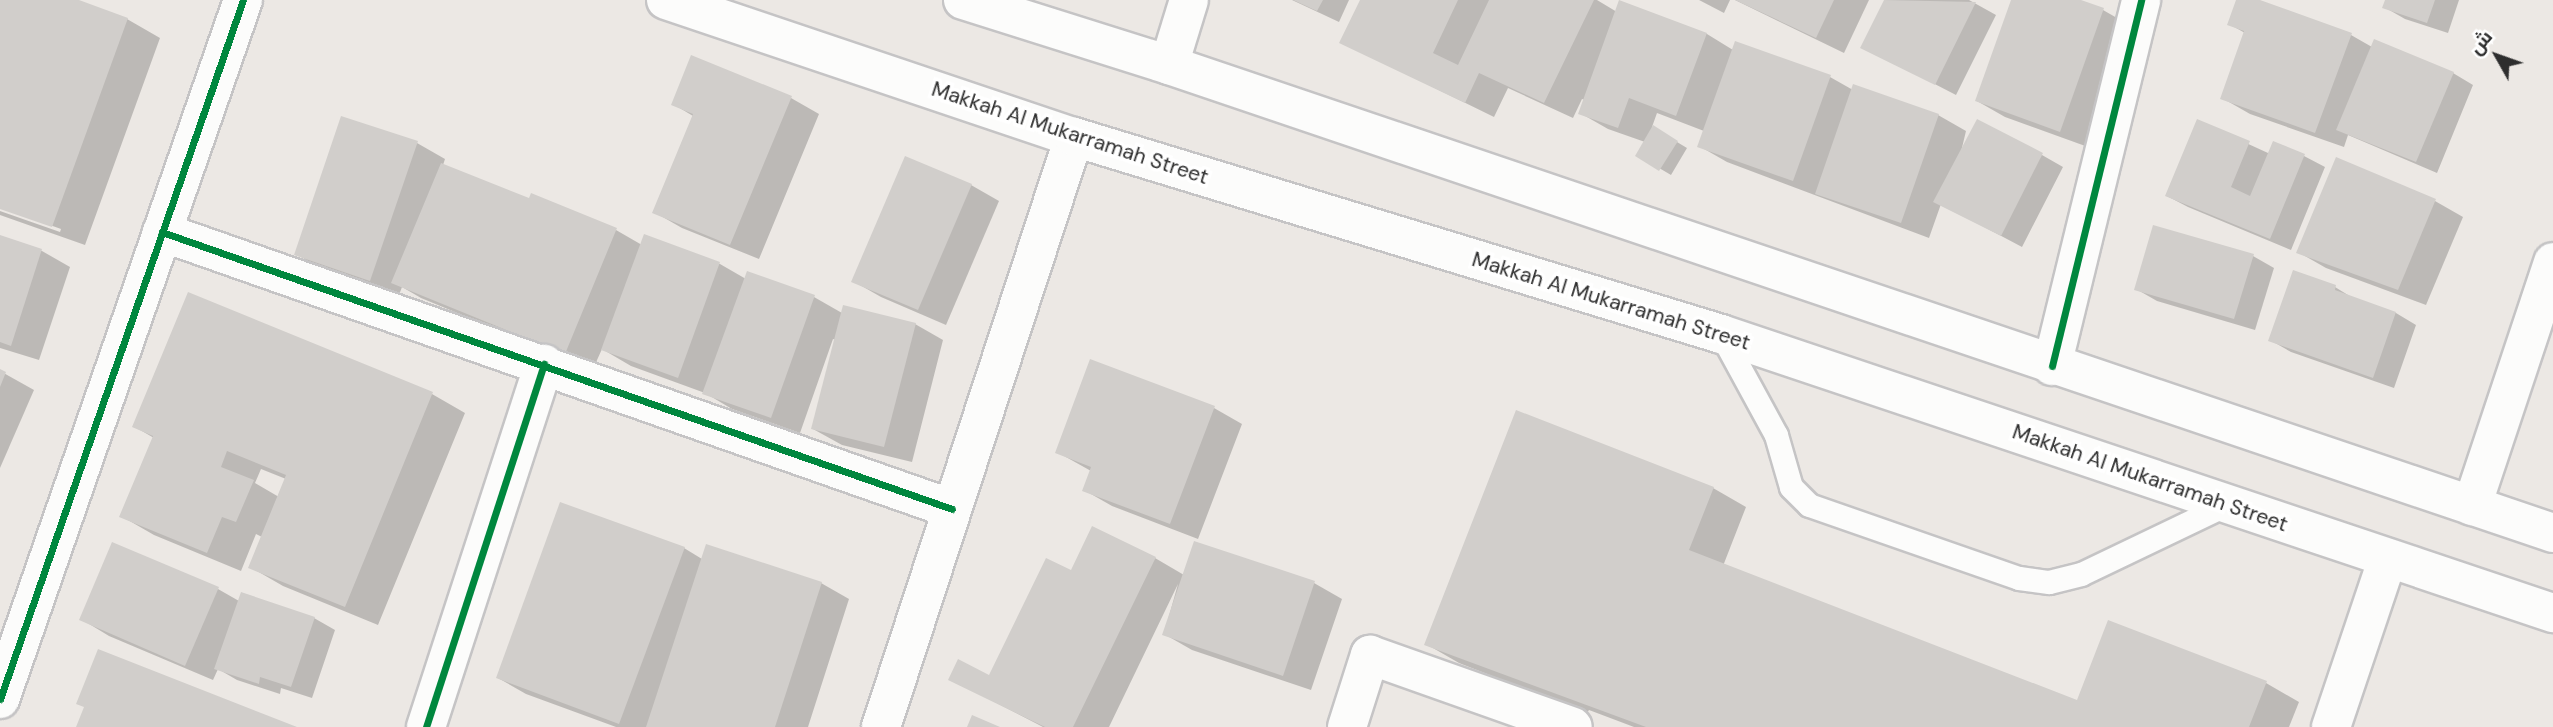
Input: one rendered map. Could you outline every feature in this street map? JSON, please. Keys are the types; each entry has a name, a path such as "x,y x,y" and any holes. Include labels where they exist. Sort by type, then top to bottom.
{"street":[{"path":"0,699 243,0"},
{"name":"Makkah Al Mukarramah Street","path":"666,0 1074,137 1721,334 2553,613"},
{"path":"963,0 1169,65 2052,366 2553,533"},
{"path":"1169,65 1189,0"},
{"path":"2052,366 2141,0"},
{"path":"881,727 1074,137"},
{"path":"162,232 952,509"},
{"path":"2472,506 2553,262"},
{"path":"426,727 544,365"},
{"path":"2331,727 2388,558"},
{"path":"1347,727 1370,655 1573,727"}],"lane":[{"path":"1721,334 1776,435 1791,487 1809,505 2018,579 2049,582 2081,574 2227,504"}],"building":[{"path":"0,0 79,0 128,18 52,227 0,209"},
{"path":"1293,0 1323,0 1317,11"},
{"path":"1360,0 1458,0 1433,53 1458,65 1489,0 1594,0 1544,103 1479,73 1465,103 1339,43"},
{"path":"1619,0 1707,33 1676,116 1629,98 1618,128 1578,114"},
{"path":"1735,0 1834,0 1816,38"},
{"path":"1884,0 1976,2 1935,85 1860,48"},
{"path":"2011,0 2081,0 2104,8 2060,132 1975,101"},
{"path":"2236,0 2260,0 2352,33 2315,133 2220,99 2244,31 2227,25"},
{"path":"2385,0 2435,0 2427,23 2382,8"},
{"path":"2374,39 2454,72 2416,162 2336,130"},
{"path":"1735,41 1831,75 1793,181 1697,147"},
{"path":"691,55 792,96 730,245 652,213 693,114 671,105"},
{"path":"1853,84 1939,114 1901,223 1815,194"},
{"path":"341,116 418,141 370,281 294,255"},
{"path":"1977,119 2043,153 2001,236 1933,202"},
{"path":"2197,119 2250,141 2231,187 2250,196 2273,141 2305,154 2270,239 2165,196"},
{"path":"1653,125 1678,141 1659,171 1635,156"},
{"path":"905,156 972,184 918,310 851,282"},
{"path":"2336,157 2436,199 2398,290 2296,253"},
{"path":"441,163 529,198 531,193 617,228 565,354 391,283"},
{"path":"2153,225 2254,254 2234,319 2134,290"},
{"path":"644,234 720,262 678,378 601,350"},
{"path":"0,235 42,249 11,346 0,342"},
{"path":"2293,270 2336,285 2335,290 2396,312 2373,378 2268,341"},
{"path":"747,271 815,295 771,418 702,394"},
{"path":"188,292 433,392 345,607 248,568 286,475 227,451 221,467 254,480 236,522 222,517 207,553 119,517 153,436 132,427"},
{"path":"843,305 916,323 884,447 811,429"},
{"path":"1090,359 1215,406 1170,524 1082,491 1091,467 1055,453"},
{"path":"0,369 6,372 0,387"},
{"path":"1516,410 1714,487 1689,550 2077,700 2108,620 2267,681 2249,727 1646,727 1424,645"},
{"path":"560,502 685,547 619,724 496,678"},
{"path":"1092,526 1156,557 1073,727 1045,727 948,680 958,659 989,675 1046,558 1071,570"},
{"path":"1194,541 1315,581 1283,676 1162,635"},
{"path":"112,542 219,587 185,666 79,620"},
{"path":"706,544 822,582 775,727 646,727"},
{"path":"241,592 315,617 291,687 260,677 259,684 214,669"},
{"path":"98,649 297,727 76,727 84,707 76,704"},
{"path":"972,715 1000,727 967,727"}],"cycle path":[{"path":"0,699 243,0"},
{"path":"2052,366 2141,0"},
{"path":"162,232 952,509"},
{"path":"426,727 544,364"}]}
